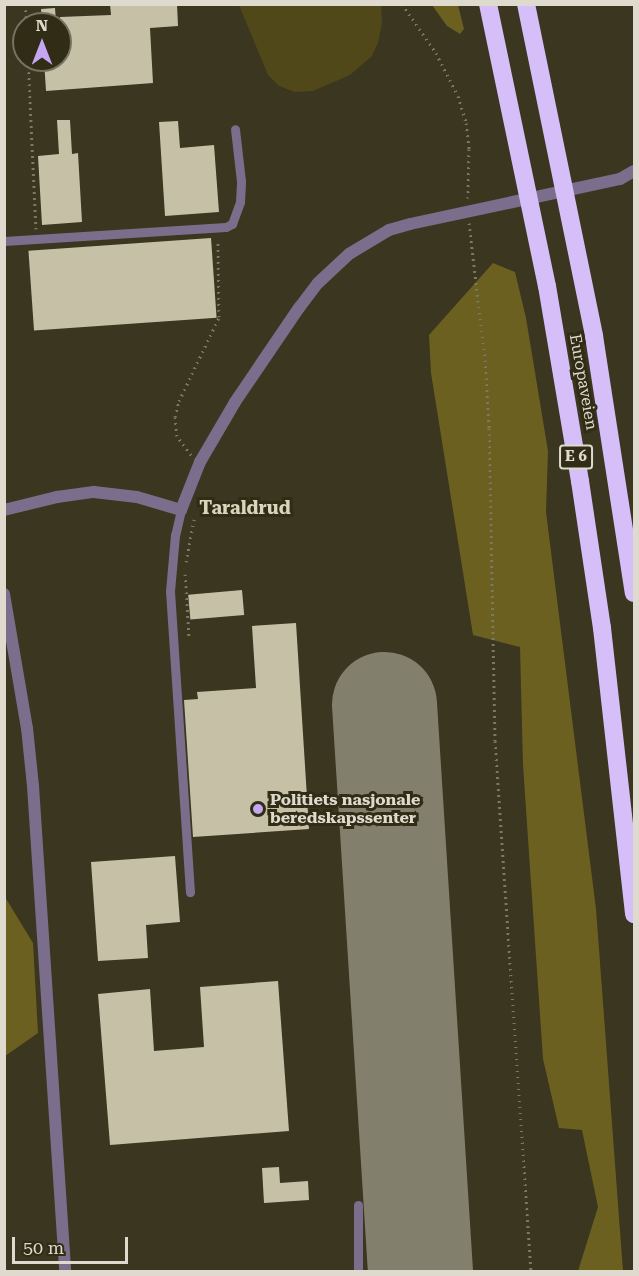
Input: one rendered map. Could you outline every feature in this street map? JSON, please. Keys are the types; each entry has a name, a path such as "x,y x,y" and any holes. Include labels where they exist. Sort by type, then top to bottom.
{"highway":[{"name":"Europaveien","path":"488,4 545,275 576,458 604,640 634,914"},
{"name":"Europaveien","path":"526,4 590,313 634,593"}],"street":[{"path":"4,510 57,497 94,492 126,495 181,510 201,462 235,402 306,299 333,269 369,241 389,230 472,209 620,179 634,171"},
{"path":"4,594 26,718 33,786 64,1272"}],"lane":[{"path":"4,242 217,228 231,224 240,202 241,181 235,129"},
{"path":"181,510 171,567 170,600 190,892"},
{"path":"358,1205 358,1272"}],"path":[{"path":"402,4 436,53 458,96 466,123 469,149 486,372 495,741 531,1272"},
{"path":"29,72 36,213"},
{"path":"201,462 187,452 179,442 175,417 179,401 219,317 217,228"},
{"path":"189,638 185,576 195,514"}],"shaded area":[{"path":"239,5 381,5 382,23 378,43 372,56 350,75 313,91 295,92 279,86 268,75"},
{"path":"432,5 458,5 464,29 460,34 447,26"},
{"path":"493,263 515,272 526,318 548,451 546,512 596,909 623,1271 578,1271 598,1207 582,1130 559,1128 543,1059 523,765 520,647 473,635 431,373 429,335"},
{"path":"5,897 33,943 38,1033 5,1056"}],"building":[{"path":"110,4 177,4 178,26 150,28 153,83 46,91 45,72 72,72 72,17 111,15"},
{"path":"55,8 55,12 41,12 41,9"},
{"path":"57,120 70,120 72,154 78,153 82,222 42,225 38,156 59,154"},
{"path":"178,121 180,148 214,145 219,212 165,216 159,122"},
{"path":"211,238 217,318 34,331 28,251"},
{"path":"242,590 244,615 190,620 188,595"},
{"path":"296,623 309,829 193,837 184,700 198,699 197,692 256,688 252,626"},
{"path":"175,856 180,922 146,925 148,958 98,961 91,862"},
{"path":"278,981 289,1131 110,1145 98,994 150,989 154,1051 204,1047 200,987"},
{"path":"279,1167 280,1183 308,1181 309,1200 264,1203 262,1168"}],"runway":[{"path":"384,704 420,1272"}],"place":[{"name":"Politiets nasjonale beredskapssenter","path":"258,809"}],"district":[{"name":"Taraldrud","path":"245,508"}]}
